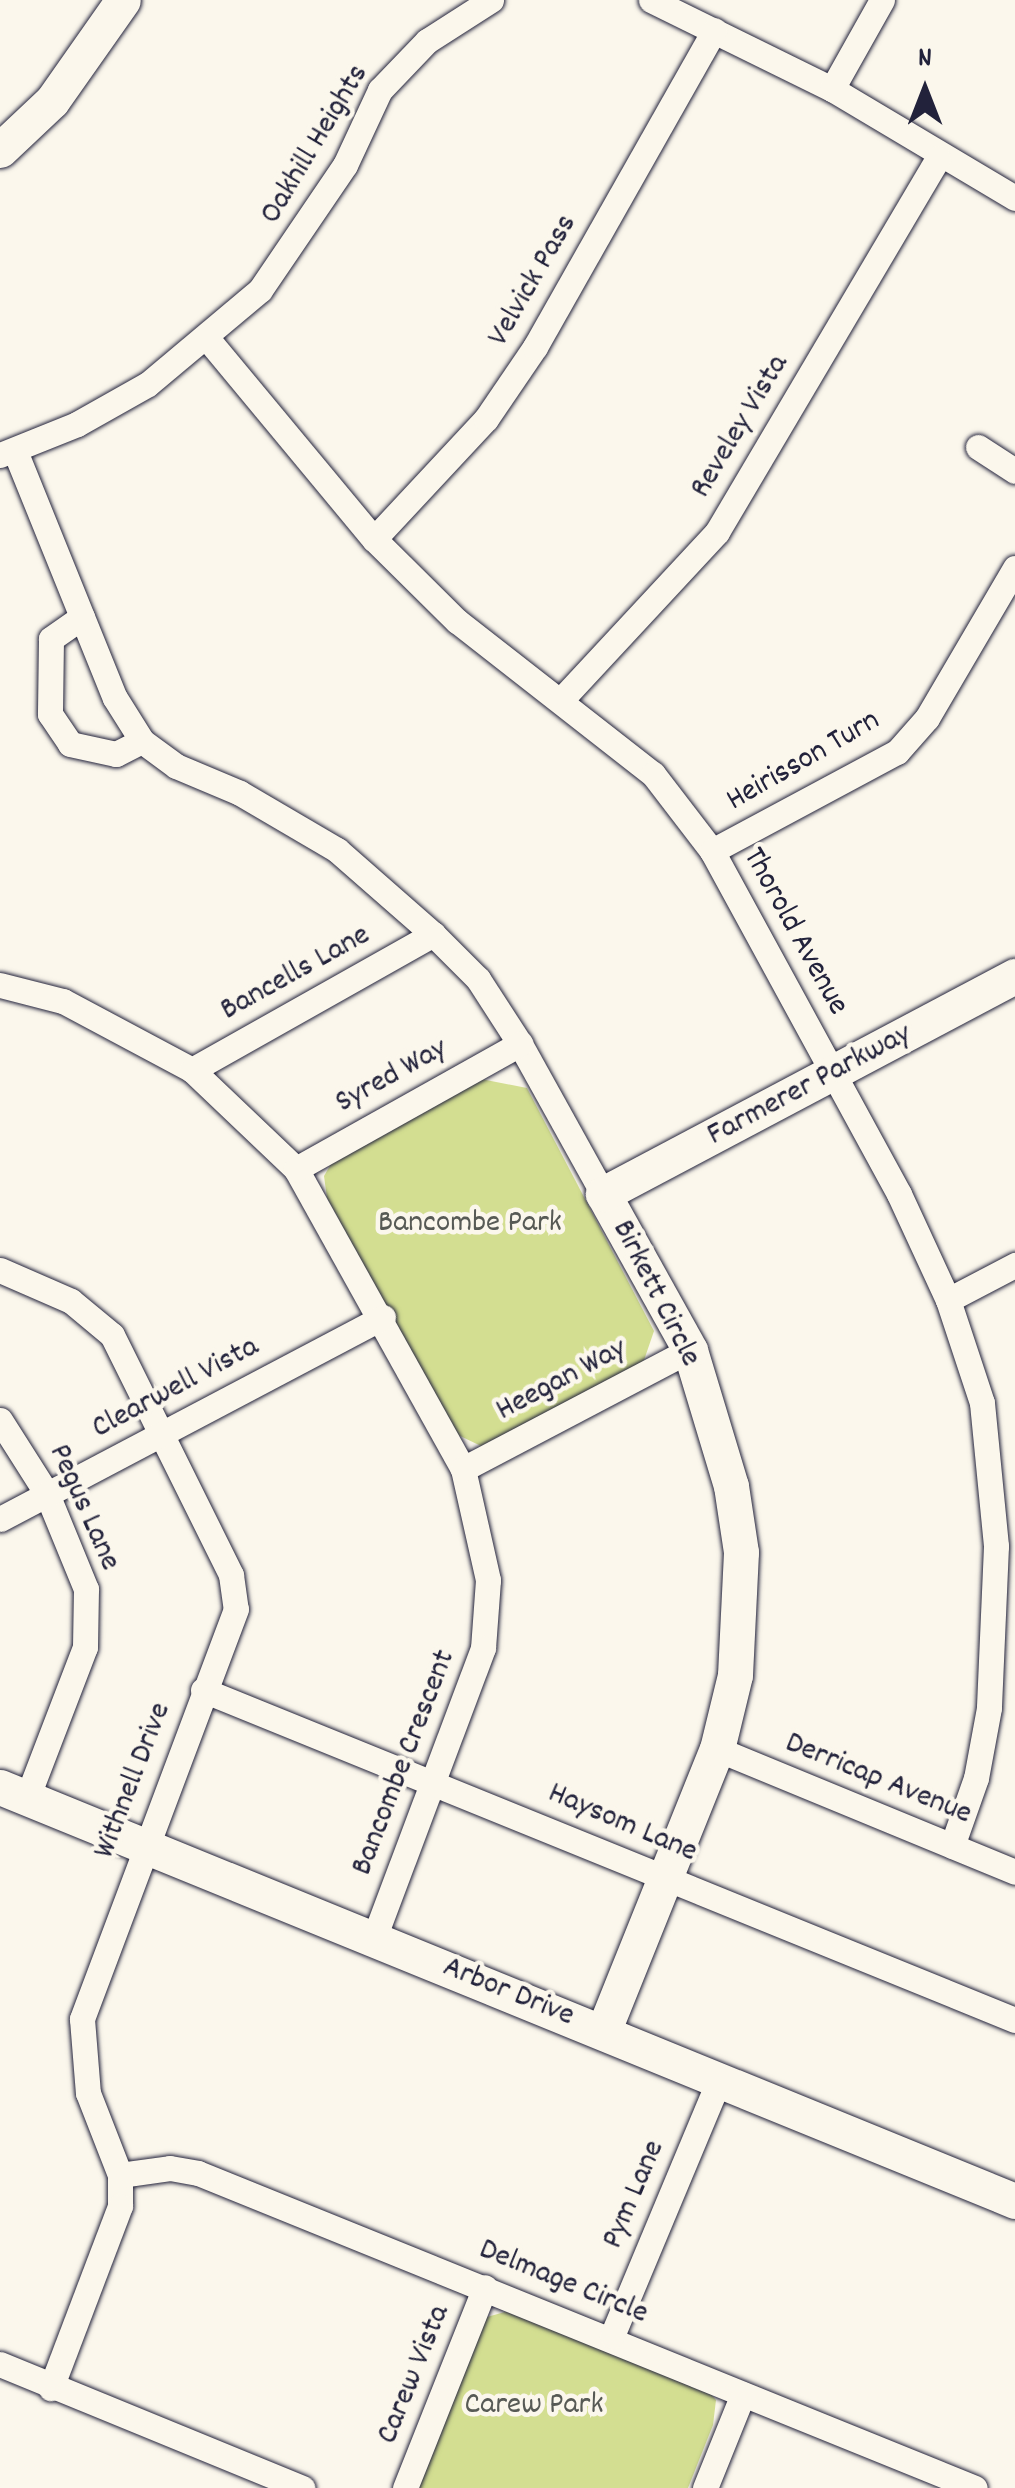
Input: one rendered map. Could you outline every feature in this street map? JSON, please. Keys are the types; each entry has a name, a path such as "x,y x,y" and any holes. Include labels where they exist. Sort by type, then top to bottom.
{"street":[{"path":"0,150 52,101 123,0"},
{"path":"651,0 832,89 938,158 1015,198"},
{"path":"832,89 882,0"},
{"name":"Oakhill Heights","path":"7,453 148,384 260,290 303,235 380,90 428,41 485,1"},
{"name":"Velvick Pass","path":"374,539 486,419 536,347 714,30"},
{"name":"Reveley Vista","path":"561,700 717,532 938,158"},
{"name":"Thorold Avenue","path":"206,337 374,539 458,621 653,774 712,851 835,1075 948,1300 982,1402 1003,1501 995,1656 976,1778 952,1846"},
{"path":"978,447 1015,472"},
{"name":"Birkett Circle","path":"7,453 115,698 142,741 176,766 240,793 337,850 478,979 520,1044 690,1350 731,1486 741,1552 735,1675 717,1749 602,2032"},
{"name":"Heirisson Turn","path":"712,851 898,752 926,718 1015,568"},
{"path":"82,617 51,639 50,714 70,744 116,754 142,741"},
{"name":"Bancells Lane","path":"192,1070 433,934"},
{"name":"Farmerer Parkway","path":"604,1194 835,1075 1015,976"},
{"name":"Bancombe Crescent","path":"0,985 63,1001 192,1070 296,1170 384,1316 464,1469 488,1580 483,1648 374,1938"},
{"name":"Syred Way","path":"296,1170 520,1044"},
{"path":"948,1300 1015,1265"},
{"name":"Withnell Drive","path":"0,1270 71,1301 112,1335 232,1576 236,1609 82,2019 88,2093 120,2174 117,2226 51,2388"},
{"name":"Clearwell Vista","path":"0,1519 384,1316"},
{"name":"Heegan Way","path":"464,1469 690,1350"},
{"name":"Pegus Lane","path":"0,1420 47,1494 86,1588 85,1647 14,1793"},
{"name":"Haysom Lane","path":"203,1690 434,1779 1015,2020"},
{"name":"Derricap Avenue","path":"717,1749 1015,1872"},
{"name":"Arbor Drive","path":"14,1793 143,1849 374,1938 1015,2201"},
{"name":"Pym Lane","path":"612,2336 719,2080"},
{"name":"Delmage Circle","path":"120,2174 170,2168 198,2173 612,2336 975,2488"},
{"name":"Carew Vista","path":"404,2488 485,2287"},
{"path":"0,2364 303,2488"},
{"path":"705,2488 743,2394"}],"green space":[{"name":"Bancombe Park","path":"481,1079 527,1088 654,1331 642,1366 481,1446 456,1434 327,1198 324,1176 335,1157"},
{"name":"Carew Park","path":"512,2310 698,2379 716,2400 713,2425 688,2488 414,2488 487,2317"}]}
